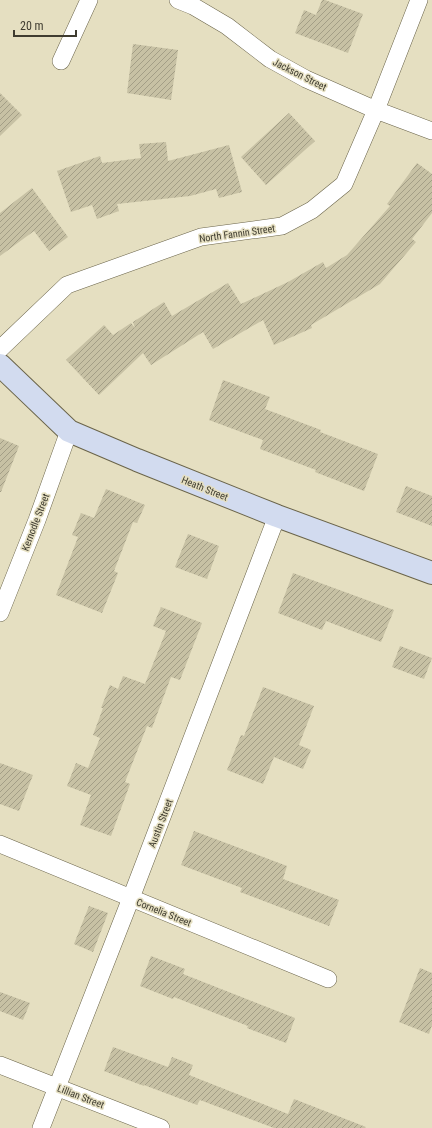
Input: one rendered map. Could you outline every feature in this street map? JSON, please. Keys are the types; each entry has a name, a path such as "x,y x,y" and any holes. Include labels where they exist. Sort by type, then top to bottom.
{"street":[{"path":"61,61 89,0"},
{"name":"Jackson Street","path":"178,0 193,6 227,26 270,59 306,79 376,110 432,131"},
{"name":"North Fannin Street","path":"0,349 68,285 201,237 282,226 312,210 344,184 376,110 419,0"},
{"name":"Heath Street","path":"0,365 69,431 277,516 432,573"},
{"name":"Kernodle Street","path":"0,613 69,431"},
{"name":"Austin Street","path":"40,1128 131,898 277,516"},
{"name":"Cornelia Street","path":"0,844 328,979"},
{"name":"Lillian Street","path":"0,1065 161,1128"}],"building":[{"path":"322,0 363,14 348,53 295,33 304,10 316,15"},
{"path":"133,44 178,50 171,100 127,93"},
{"path":"0,93 22,115 0,136"},
{"path":"289,113 315,141 266,185 241,157"},
{"path":"166,142 168,161 229,145 242,192 219,198 216,189 190,196 117,204 119,211 97,219 92,205 71,212 57,171 100,156 102,163 141,158 139,144"},
{"path":"417,163 432,174 432,213 412,239 416,242 380,284 311,325 312,328 274,345 263,320 213,349 203,332 151,365 143,353 99,395 66,360 104,325 113,335 131,323 135,328 133,322 164,302 172,316 228,283 241,304 288,282 323,262 326,268 347,255 390,206 387,204"},
{"path":"32,188 68,237 49,251 34,231 0,256 0,213"},
{"path":"223,380 270,397 265,409 321,430 320,432 378,454 364,491 315,472 316,470 260,449 263,440 209,420"},
{"path":"0,438 19,446 1,492 0,492"},
{"path":"406,486 432,496 432,526 396,512"},
{"path":"106,489 145,505 137,523 133,522 114,571 118,573 102,613 56,595 78,537 72,535 81,513 94,518"},
{"path":"188,534 219,546 207,579 175,567"},
{"path":"293,573 394,610 381,642 326,621 322,630 278,613"},
{"path":"161,607 202,623 180,680 171,677 152,728 147,726 125,782 130,784 111,836 80,825 91,795 67,786 76,763 88,768 100,738 93,735 110,685 118,689 123,676 145,684 166,631 153,626"},
{"path":"400,646 432,658 424,679 392,667"},
{"path":"263,687 314,706 299,745 311,750 303,769 274,757 263,784 227,770 241,735 244,736"},
{"path":"0,763 33,775 19,811 0,804"},
{"path":"194,831 287,866 283,879 339,900 329,926 240,892 242,888 181,865"},
{"path":"89,906 108,913 93,952 74,944"},
{"path":"151,956 185,969 183,974 295,1018 286,1043 247,1028 248,1026 174,997 173,999 140,986"},
{"path":"420,968 432,973 432,1025 429,1034 399,1022"},
{"path":"0,992 30,1003 23,1020 0,1011"},
{"path":"113,1047 168,1067 172,1057 193,1065 189,1075 288,1114 294,1099 366,1127 274,1128 200,1100 197,1105 104,1071"}]}
